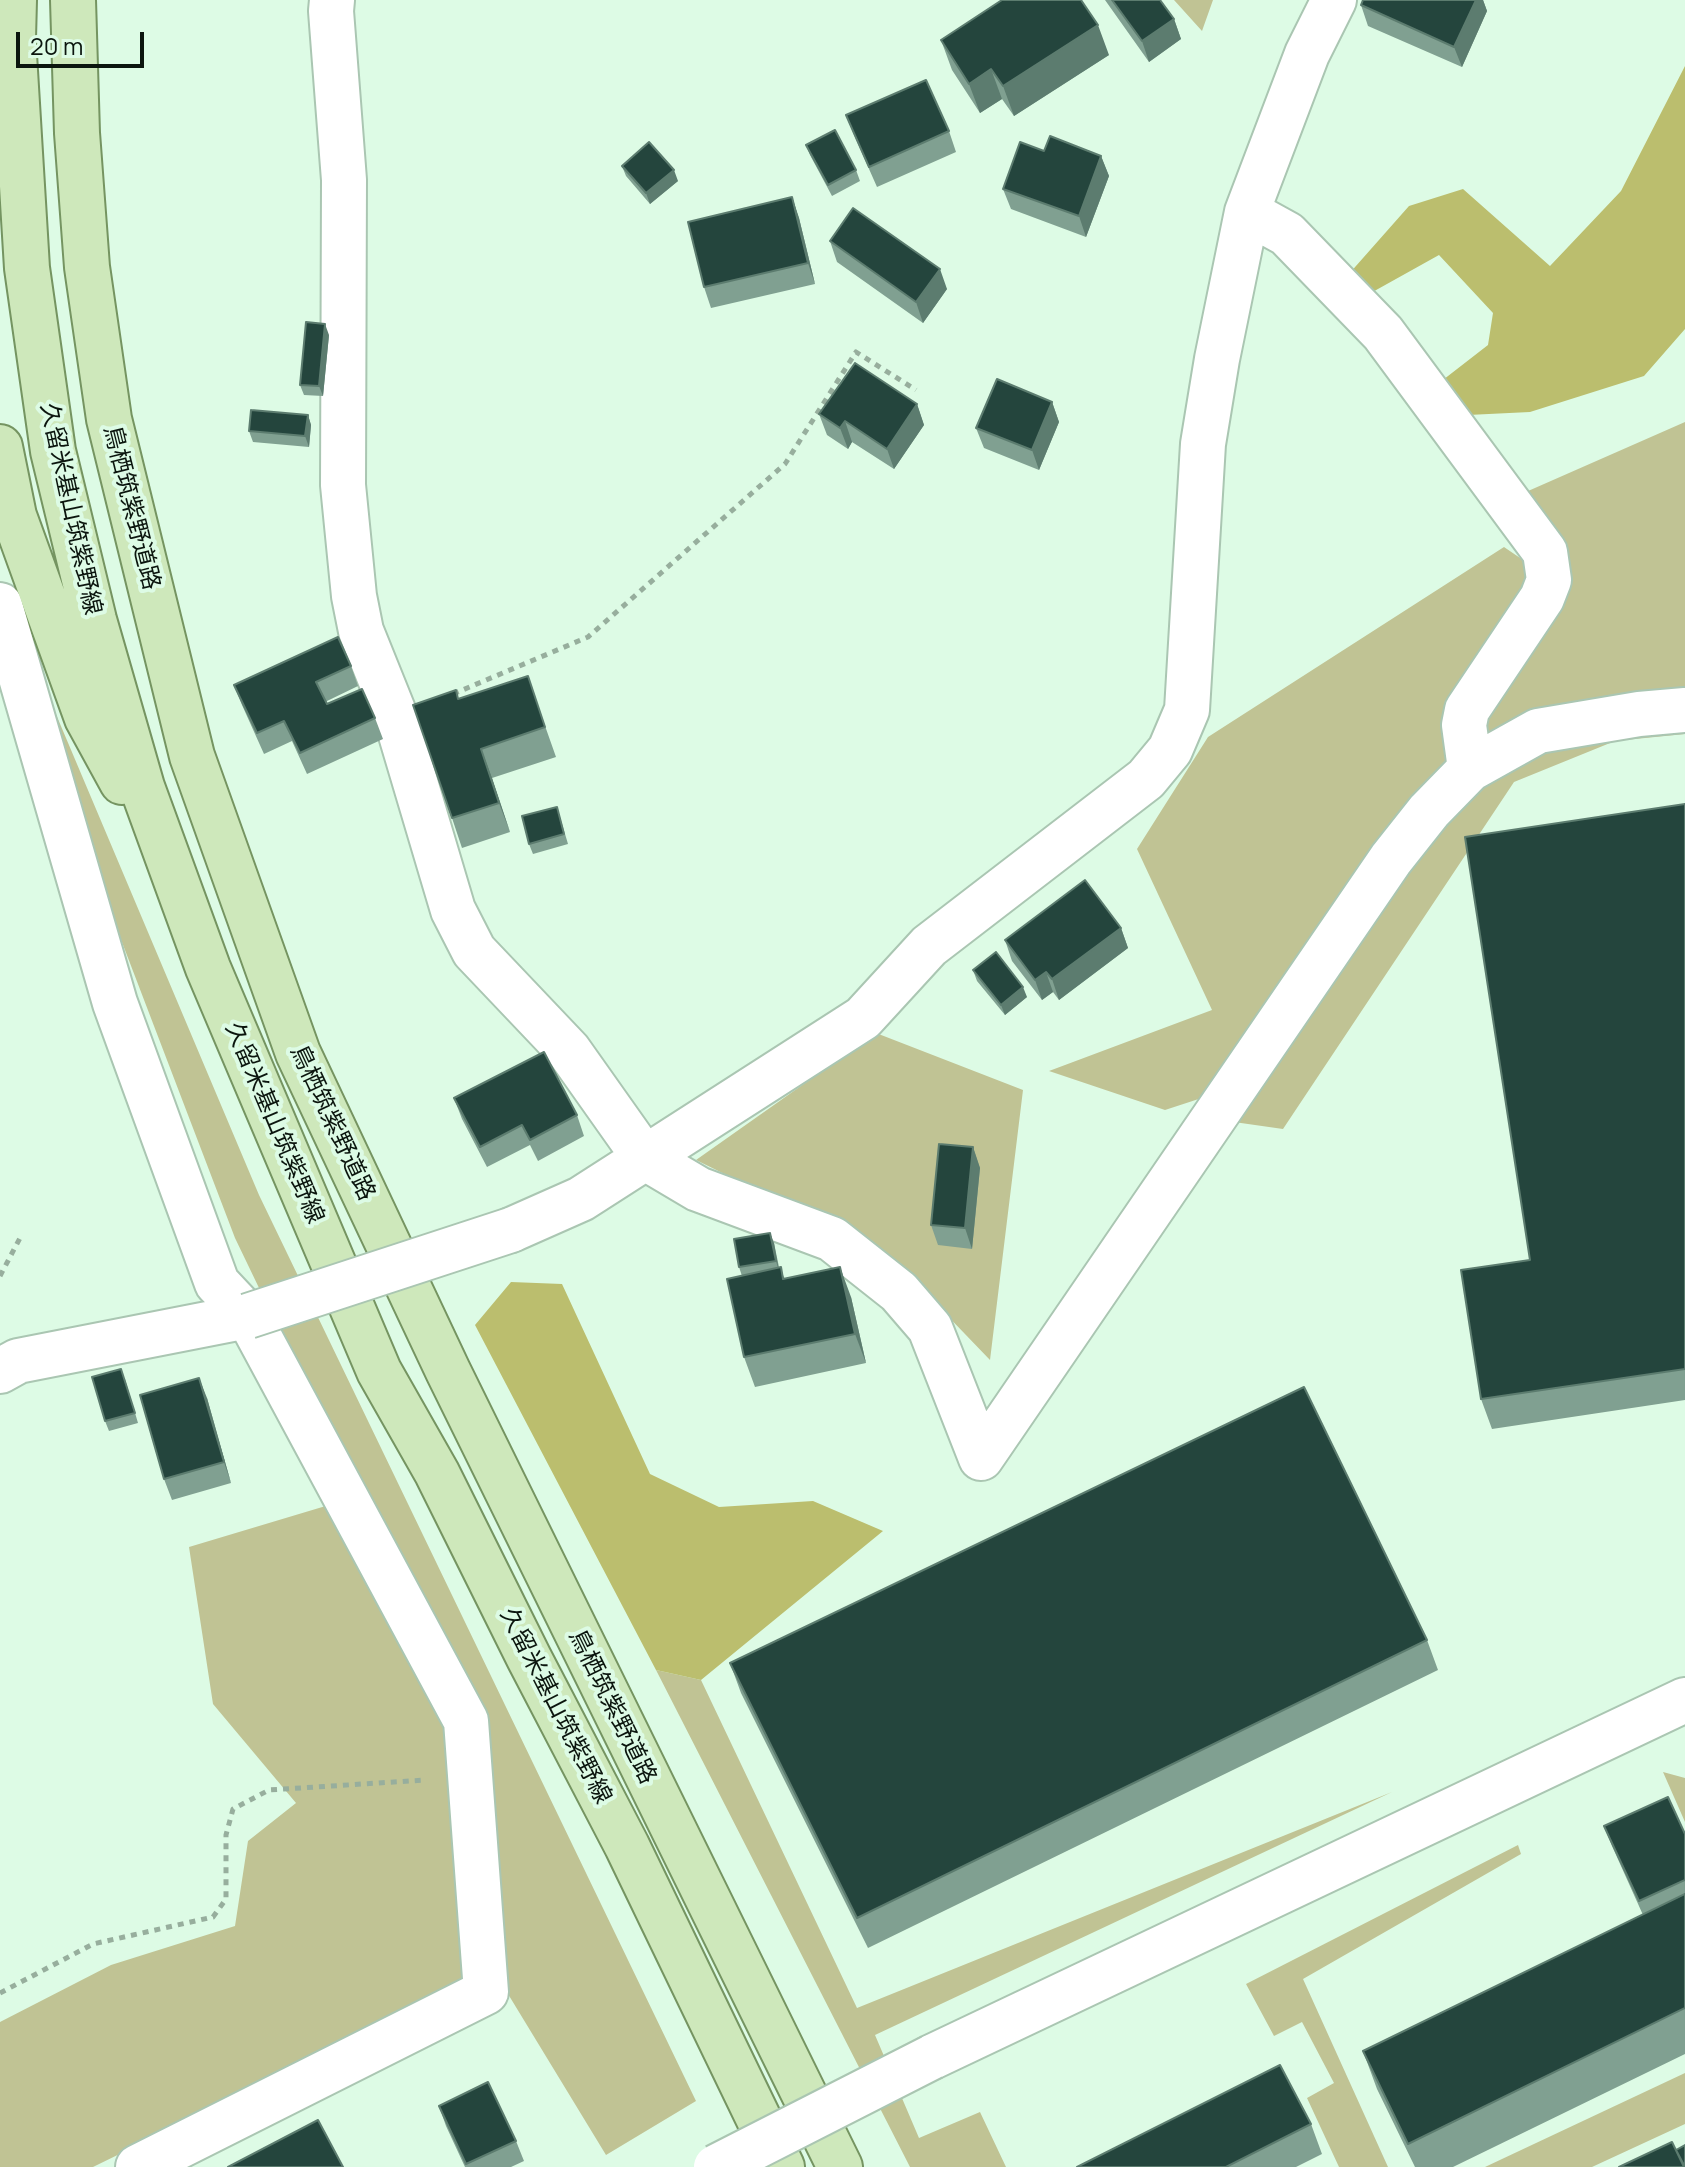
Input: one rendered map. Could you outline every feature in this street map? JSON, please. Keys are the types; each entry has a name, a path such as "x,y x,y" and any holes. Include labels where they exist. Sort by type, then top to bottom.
{"main road":[{"name":"久留米基山筑紫野線","path":"14,0 13,38 27,268 53,451 98,635 142,787 208,968 379,1371 437,1473 627,1846 782,2167"},
{"name":"鳥栖筑紫野道路","path":"73,0 77,133 87,267 109,419 192,756 298,1053 454,1385 840,2167"},
{"path":"0,447 14,516 87,718 175,879"}],"street":[{"path":"332,0 344,180 343,485 354,596 361,631 396,718 453,910 474,951 569,1051 644,1157 698,1189 832,1239 899,1292 930,1328 981,1458 1391,859 1429,811 1470,769 1538,731 1639,714 1685,710"},
{"path":"0,1371 18,1361 248,1316 511,1230 581,1199 863,1018 929,946 1146,779 1170,750 1187,710 1203,444 1247,212 1307,54 1334,0"},
{"path":"1247,212 1287,234 1383,333 1545,552 1549,580 1542,598 1467,710 1464,725 1470,769"},
{"path":"0,605 115,1003 217,1283 248,1316 466,1721 486,1992 138,2167"},
{"path":"716,2167 932,2057 1685,1700"}],"path":[{"path":"396,718 588,637 785,464 856,352 916,390"},
{"path":"0,1276 20,1238"},
{"path":"0,1993 93,1944 213,1917 226,1899 226,1835 233,1809 269,1790 425,1780"}],"green space":[{"path":"1174,0 1213,0 1202,31"},
{"path":"1685,66 1685,329 1644,376 1530,412 1468,415 1439,383 1488,345 1493,313 1439,255 1369,294 1348,275 1409,206 1463,189 1550,266 1621,191"},
{"path":"1685,422 1685,734 1615,741 1514,782 1283,1129 1234,1122 1217,1093 1165,1110 1049,1071 1212,1010 1137,849 1208,737 1504,547 1564,588 1519,495"},
{"path":"17,622 259,1195 696,2101 606,2155 494,1971 93,2167 0,2167 0,2022 111,1965 235,1926 248,1841 296,1803 213,1704 189,1547 359,1496 235,1238 120,937"},
{"path":"876,1033 1023,1090 990,1360 889,1255 696,1160"},
{"path":"511,1282 562,1284 650,1474 719,1507 813,1501 883,1531 701,1680 656,1670 475,1325"},
{"path":"656,1670 701,1680 857,2008 1392,1792 875,2035 919,2138 980,2112 1006,2167 910,2167"},
{"path":"1663,1772 1685,1778 1685,1822"},
{"path":"1518,1845 1521,1854 1303,1979 1388,2167 1339,2167 1307,2098 1334,2083 1302,2022 1274,2036 1246,1984"},
{"path":"1685,2073 1685,2124 1592,2167 1485,2167"}],"building":[{"path":"1002,0 1081,0 1098,25 1003,86 991,69 969,84 941,40"},
{"path":"1112,0 1160,0 1174,19 1142,41"},
{"path":"1363,0 1476,0 1454,47 1361,5"},
{"path":"926,80 949,131 869,167 846,115"},
{"path":"835,130 856,170 828,185 806,145"},
{"path":"1050,136 1101,156 1079,216 1003,189 1020,142 1044,151"},
{"path":"649,142 674,170 646,193 622,166"},
{"path":"792,197 808,263 704,287 688,222"},
{"path":"853,208 940,269 916,302 830,241"},
{"path":"306,322 325,324 319,386 300,385"},
{"path":"855,363 917,404 887,449 845,421 840,428 819,414"},
{"path":"997,379 1052,402 1032,450 976,428"},
{"path":"251,410 308,415 305,436 249,431"},
{"path":"338,637 351,666 316,682 327,704 362,689 375,718 300,753 284,721 257,733 234,685"},
{"path":"528,676 545,727 481,749 499,803 452,818 413,705 456,690 458,699"},
{"path":"1685,804 1685,1369 1481,1399 1461,1270 1530,1260 1465,837"},
{"path":"557,807 564,834 529,844 522,816"},
{"path":"1085,880 1121,928 1052,979 1046,972 1035,980 1005,940"},
{"path":"996,952 1023,987 1001,1005 973,970"},
{"path":"544,1052 577,1115 530,1140 522,1125 480,1147 454,1098"},
{"path":"939,1144 973,1147 965,1228 931,1225"},
{"path":"770,1233 776,1261 739,1267 734,1239"},
{"path":"781,1267 783,1279 840,1267 855,1334 744,1357 727,1279"},
{"path":"121,1369 135,1413 105,1421 92,1377"},
{"path":"199,1378 224,1462 164,1479 140,1395"},
{"path":"1304,1387 1427,1640 857,1918 730,1663"},
{"path":"1668,1797 1685,1834 1685,1880 1639,1901 1604,1826"},
{"path":"1685,1894 1685,2008 1408,2144 1363,2051"},
{"path":"1280,2065 1311,2124 1226,2167 1077,2167"},
{"path":"488,2082 516,2141 466,2164 439,2106"},
{"path":"318,2120 343,2167 228,2167"},
{"path":"1672,2142 1684,2167 1619,2167"},
{"path":"1685,2145 1685,2167 1676,2150"}]}
